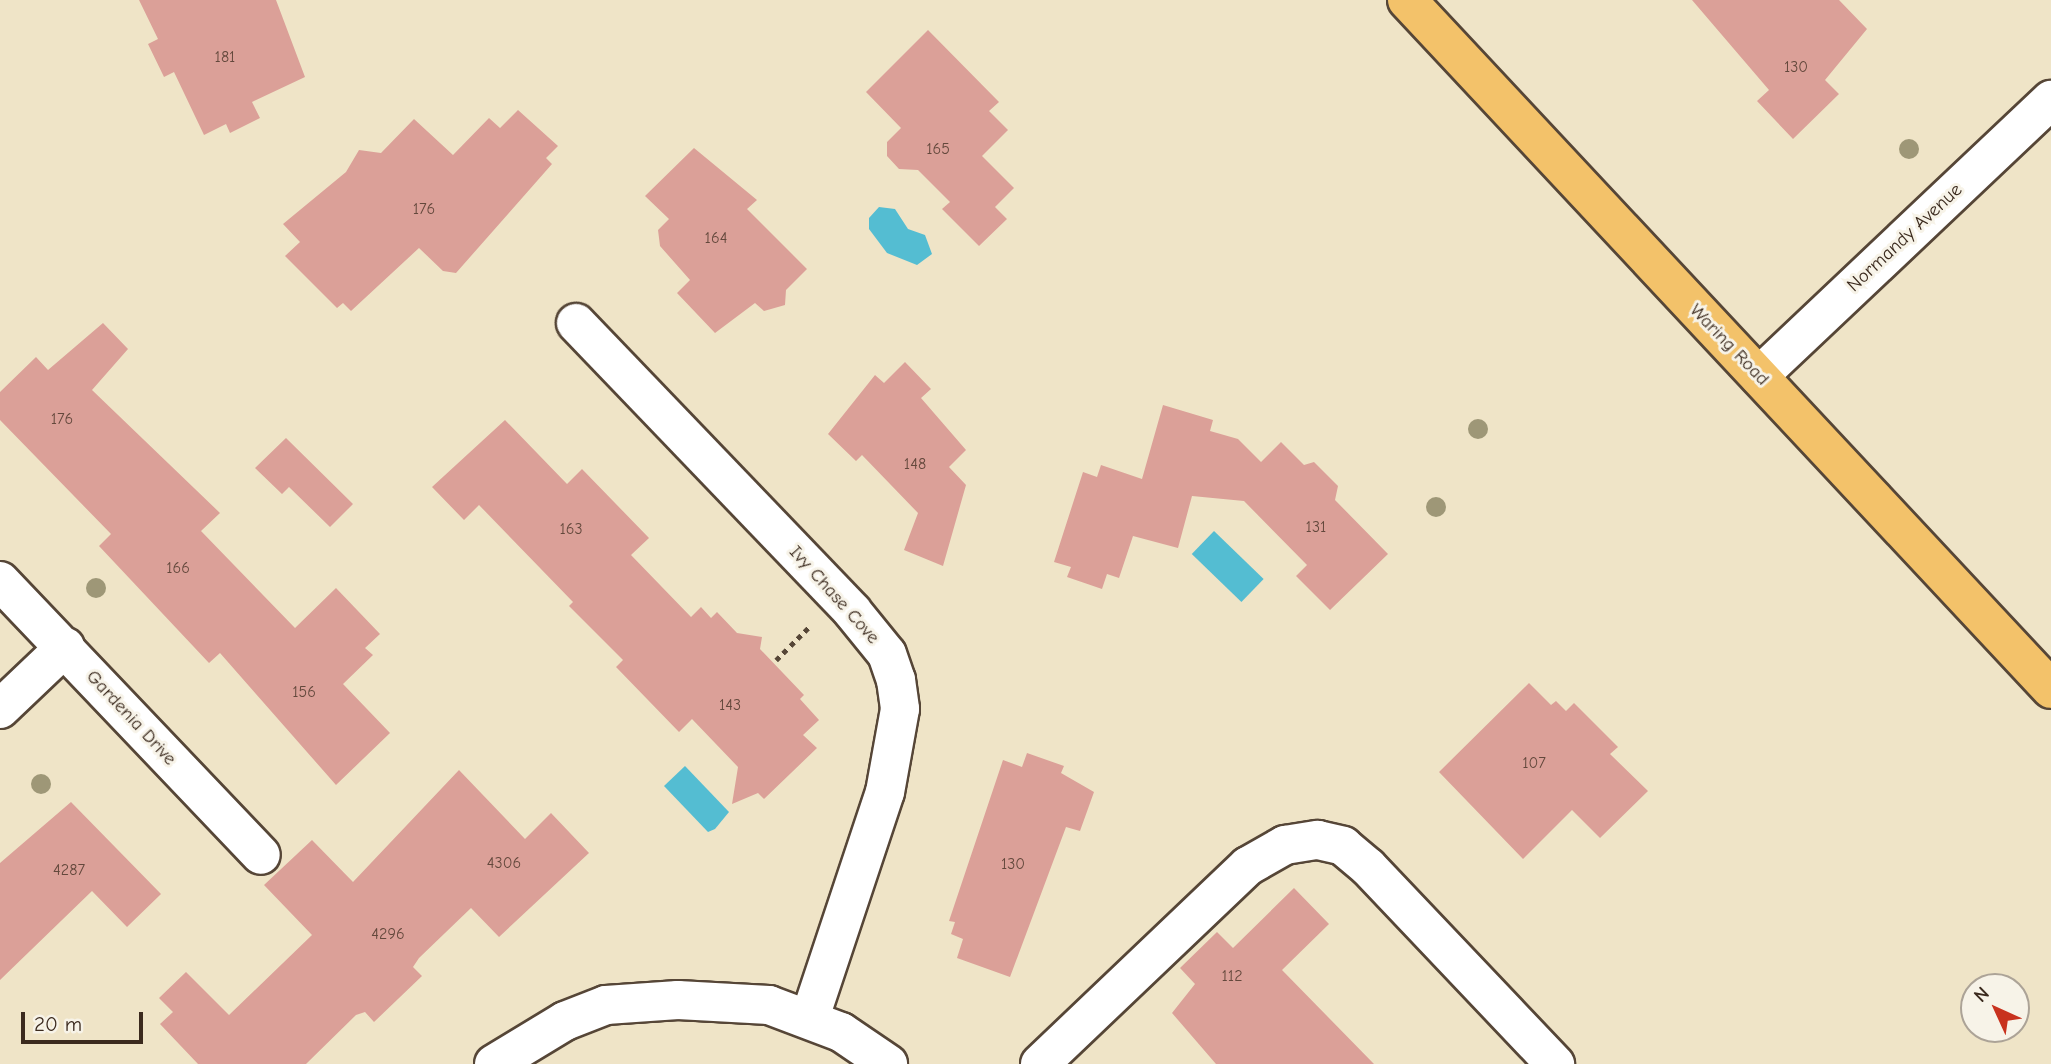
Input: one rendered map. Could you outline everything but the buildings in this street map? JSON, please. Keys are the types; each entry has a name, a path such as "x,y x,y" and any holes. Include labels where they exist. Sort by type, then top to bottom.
{"main road":[{"name":"Waring Road","path":"1407,0 2051,690"}],"street":[{"name":"Normandy Avenue","path":"1759,376 2051,100"},
{"name":"Ivy Chase Cove","path":"576,323 852,611 887,654 896,680 900,709 886,792 810,1018"},
{"name":"Gardenia Drive","path":"0,580 261,855"},
{"path":"0,709 65,648"},
{"path":"1040,1064 1248,866 1285,845 1318,840 1343,846 1368,867 1555,1064"},
{"path":"494,1064 565,1021 606,1006 678,1000 734,1000 810,1018 888,1064"}],"path":[{"path":"776,660 813,623"}],"water":[{"path":"879,207 895,209 908,229 925,235 932,254 917,265 887,253 869,229 869,218"},
{"path":"1214,531 1264,579 1241,602 1192,554"},
{"path":"685,766 729,812 715,829 708,832 664,786"}]}
